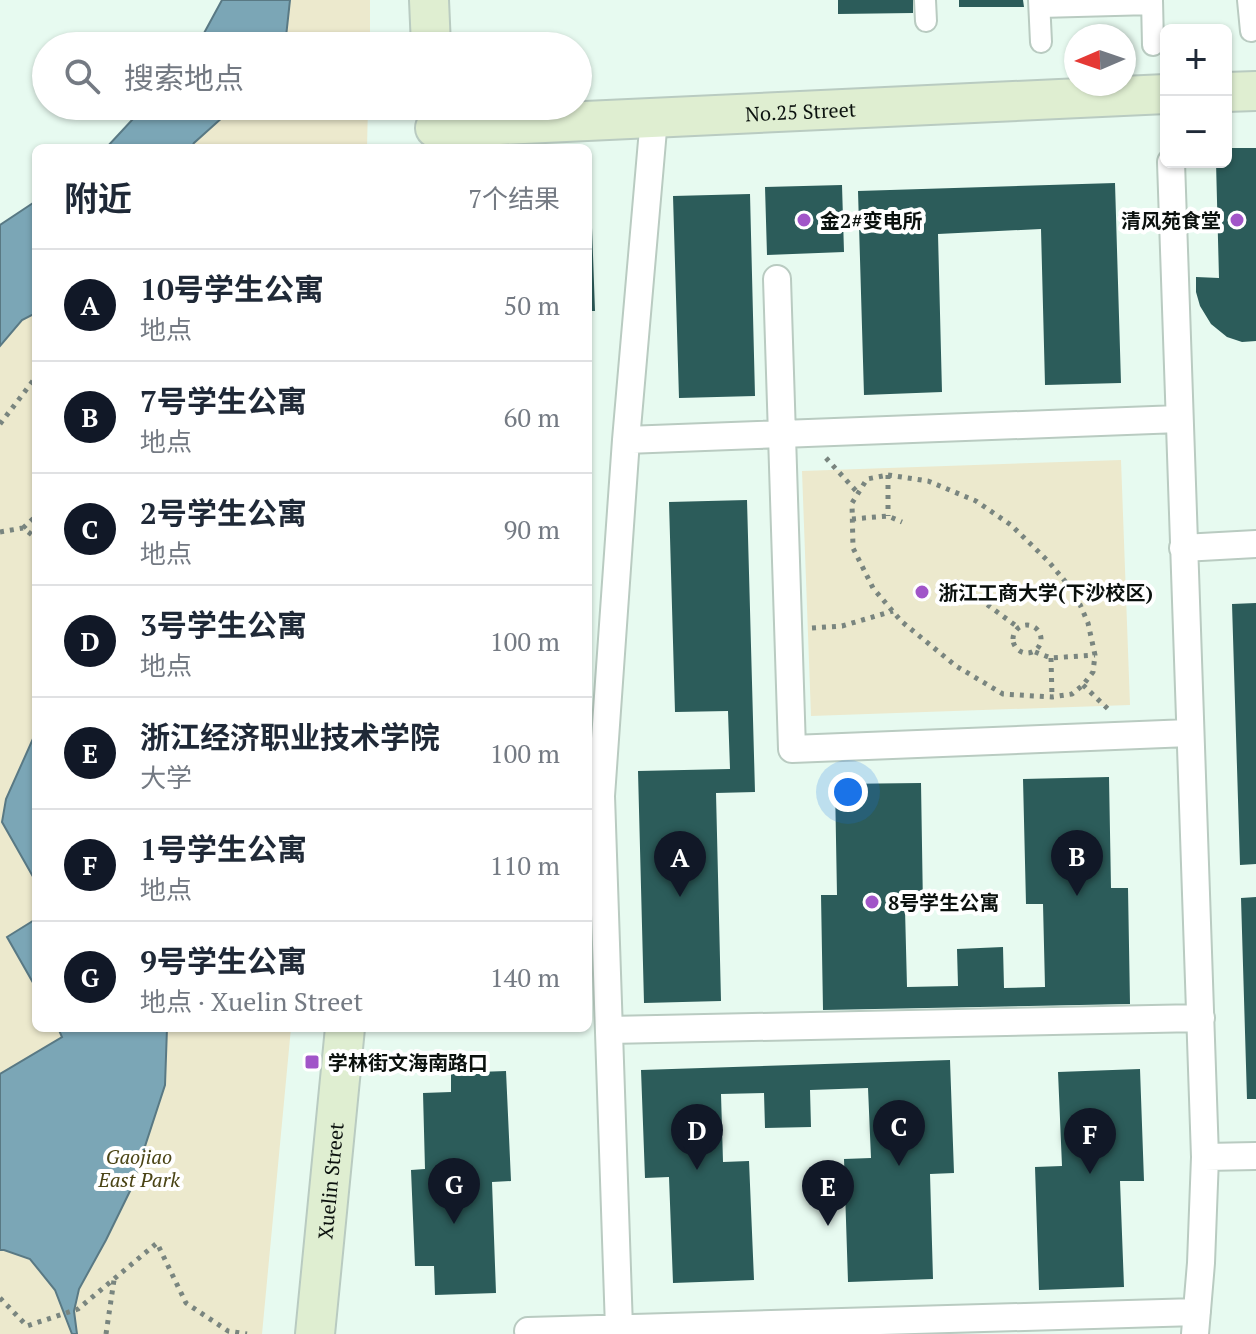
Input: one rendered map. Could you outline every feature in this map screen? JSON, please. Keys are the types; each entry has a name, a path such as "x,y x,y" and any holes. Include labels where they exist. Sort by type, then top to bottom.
{"main road":[{"path":"429,0 430,32"},
{"path":"1232,92 1256,91"},
{"name":"No.25 Street","path":"434,127 1160,94"},
{"name":"Xuelin Street","path":"315,1334 345,1032"}],"street":[{"path":"925,0 926,21"},
{"path":"1248,0 1251,31"},
{"path":"1041,42 1040,4 1152,2 1153,45"},
{"path":"627,1331 609,1030 601,796 626,440 654,118"},
{"path":"528,1331 1196,1323 1205,1157 1171,168"},
{"path":"777,279 792,435 788,630 792,749 1189,733"},
{"path":"626,440 1179,419"},
{"path":"1183,548 1256,544"},
{"path":"609,1030 1201,1018"},
{"path":"1205,1157 1256,1156"}],"path":[{"path":"0,424 32,382"},
{"path":"792,435 857,492"},
{"path":"888,475 888,516"},
{"path":"888,475 928,481 976,501 1011,525 1075,593 1088,623 1095,655 1093,672 1083,685 1072,694 1052,697 1003,694 956,666 901,621 873,588 853,548 852,503 857,492 867,479 888,475"},
{"path":"852,519 888,516 902,522"},
{"path":"0,532 23,528 32,520"},
{"path":"23,528 32,535"},
{"path":"955,581 1019,628"},
{"path":"788,630 842,626 893,611"},
{"path":"1034,652 1040,645 1039,632 1028,625 1019,628 1014,635 1017,649 1025,653 1034,652 1051,658 1095,655"},
{"path":"1051,658 1052,697"},
{"path":"0,1298 27,1326 78,1309 157,1243 186,1303 228,1331 247,1334"},
{"path":"106,1334 114,1278"}],"green space":[{"path":"290,0 370,0 370,32 287,32"},
{"path":"220,120 368,120 367,144 194,143"},
{"name":"Gaojiao East Park","path":"32,315 32,1032 291,1032 262,1334 0,1334 0,346 22,320"},
{"path":"1121,460 1130,705 811,716 802,471"}],"water":[{"path":"222,0 290,0 287,32 205,32"},
{"path":"132,120 220,120 193,144 110,144"},
{"path":"32,204 32,315 22,320 0,346 0,225"},
{"path":"32,741 32,875 2,822 6,799"},
{"path":"32,921 32,981 7,937"},
{"path":"60,1032 167,1032 165,1085 131,1189 79,1289 74,1311 77,1334 72,1334 55,1290 30,1259 0,1250 0,1074 62,1037"}],"building":[{"path":"838,0 913,0 913,13 838,14"},
{"path":"959,0 1023,0 1024,7 959,7"},
{"path":"1232,148 1256,148 1256,341 1242,342 1227,337 1211,324 1200,306 1196,277 1219,278 1216,168 1232,168"},
{"path":"1115,183 1121,383 1045,385 1041,229 938,234 942,392 864,395 858,191"},
{"name":"金2#变电所","path":"842,185 844,252 767,255 765,187"},
{"path":"750,194 755,396 679,398 673,196"},
{"path":"592,228 595,311 592,311"},
{"path":"747,500 755,792 716,793 721,1001 644,1003 638,771 730,769 728,711 675,712 669,502"},
{"path":"1256,603 1256,864 1240,865 1232,604"},
{"path":"1109,777 1111,888 1128,888 1130,1004 823,1010 821,895 837,895 835,784 921,783 923,908 905,909 907,987 958,986 957,949 1003,947 1004,988 1045,987 1043,904 1026,904 1023,779"},
{"path":"1256,897 1256,1099 1247,1099 1241,898"},
{"path":"950,1060 954,1173 930,1174 933,1279 848,1282 844,1159 871,1158 868,1088 810,1090 811,1127 765,1128 764,1093 721,1094 723,1162 749,1161 754,1280 673,1283 669,1177 645,1178 641,1070"},
{"path":"1140,1069 1144,1181 1120,1181 1124,1287 1039,1290 1035,1167 1062,1166 1058,1072"},
{"path":"506,1071 511,1181 492,1182 496,1293 435,1295 434,1266 415,1266 411,1170 425,1169 423,1093 451,1092 451,1073"}],"place":[{"name":"金2#变电所","path":"804,220"},
{"name":"清风苑食堂","path":"1237,220"},
{"name":"浙江工商大学(下沙校区)","path":"922,592"},
{"name":"7号学生公寓","path":"1077,896"},
{"name":"10号学生公寓","path":"680,897"},
{"name":"8号学生公寓","path":"872,902"},
{"name":"学林街文海南路口","path":"312,1062"},
{"name":"2号学生公寓","path":"899,1166"},
{"name":"3号学生公寓","path":"697,1170"},
{"name":"1号学生公寓","path":"1090,1174"},
{"name":"9号学生公寓","path":"454,1224"},
{"name":"浙江经济职业技术学院","path":"828,1226"}]}
